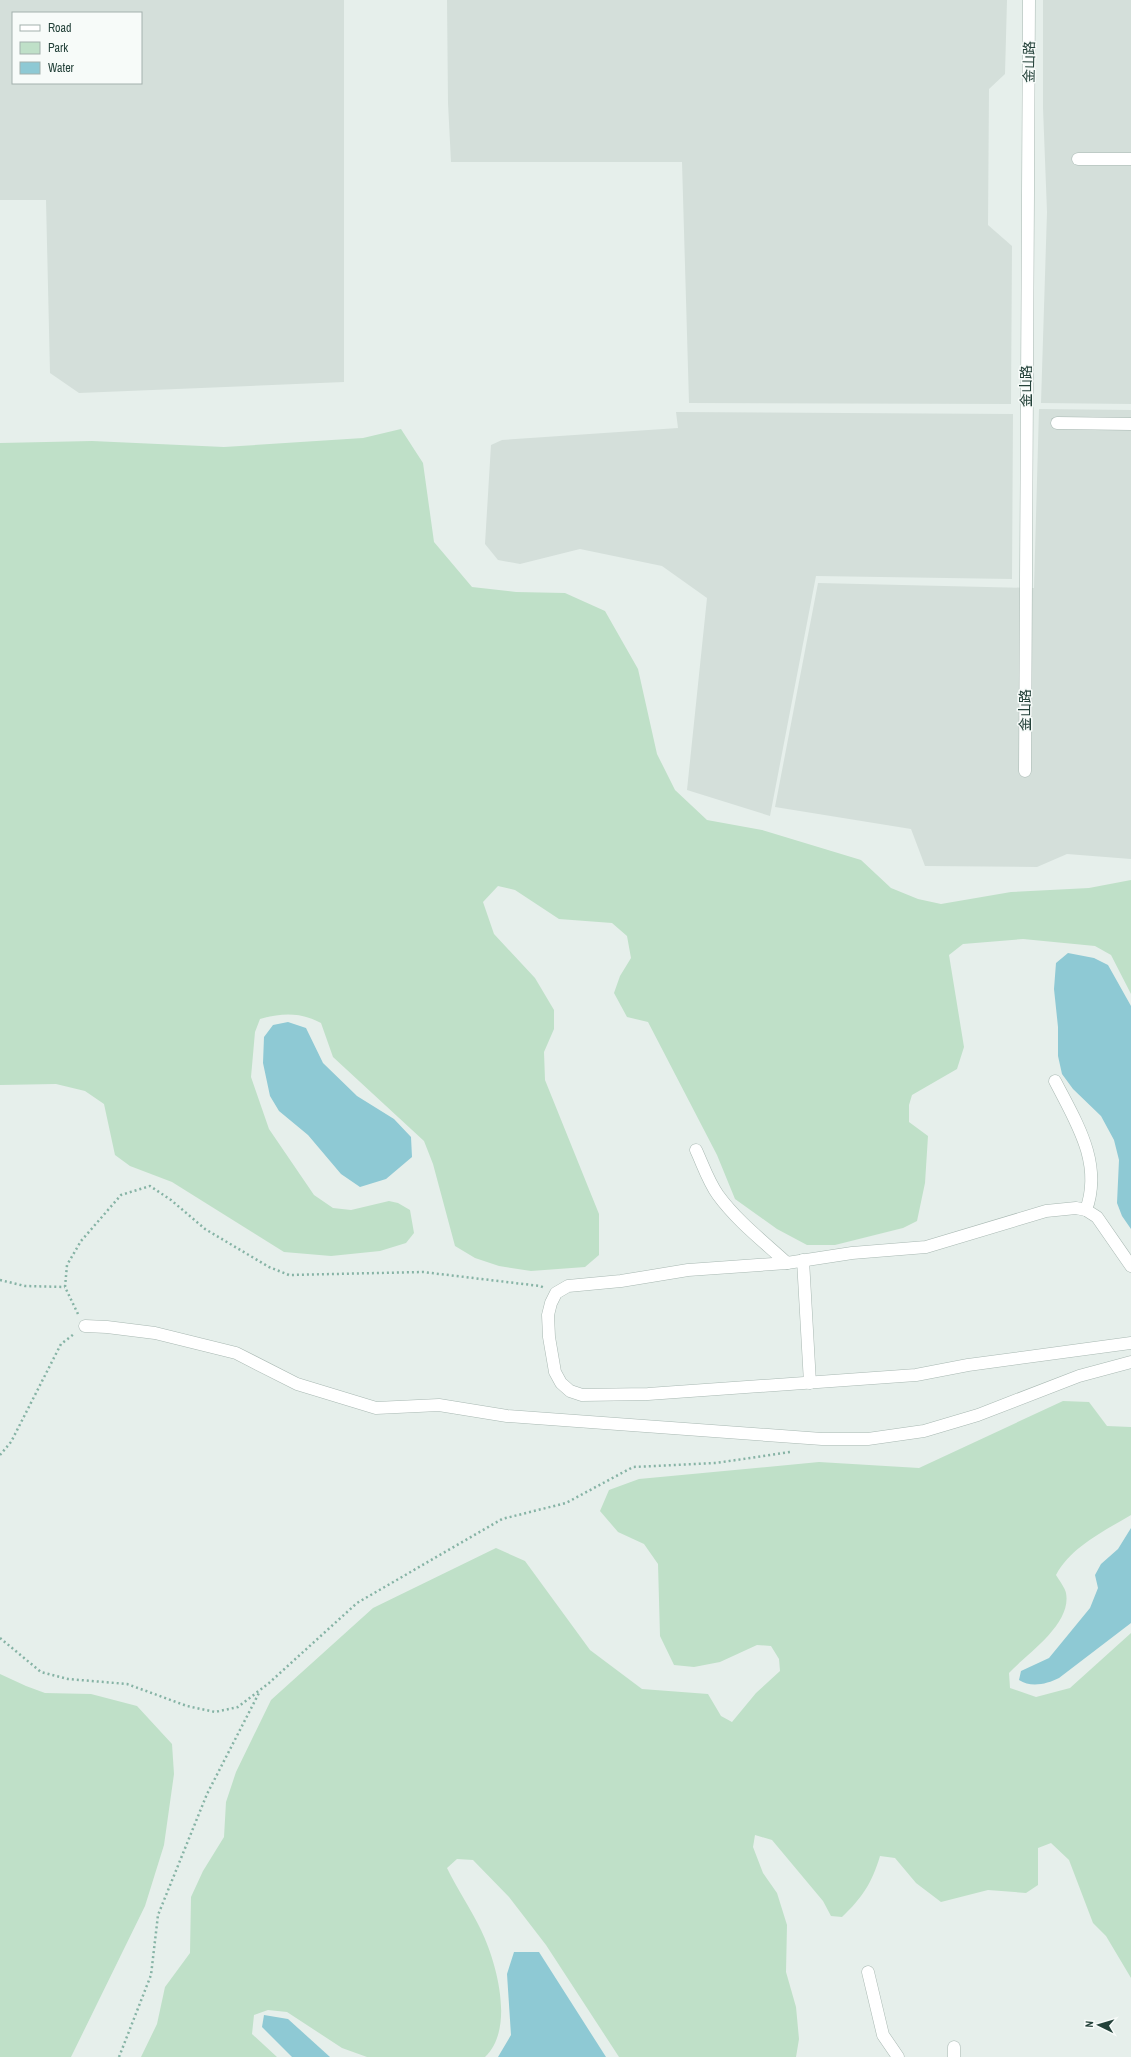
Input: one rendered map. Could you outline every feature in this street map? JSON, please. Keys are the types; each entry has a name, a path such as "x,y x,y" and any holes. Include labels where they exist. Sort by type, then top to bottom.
{"street":[{"name":"金山路","path":"1025,771 1029,0"},
{"path":"1078,159 1131,159"},
{"path":"1057,423 1131,424"},
{"path":"1056,1081 1086,1142 1092,1182 1090,1199 1086,1210"},
{"path":"696,1150 709,1180 718,1195 736,1216 787,1263"},
{"path":"1131,1266 1097,1217 1086,1210 1076,1208 1046,1211 926,1246 852,1253 787,1263 688,1270 621,1281 568,1286 556,1293 551,1303 548,1315 549,1337 555,1372 561,1383 570,1391 582,1395 648,1394 916,1375 968,1365 1131,1342"},
{"path":"803,1260 810,1383"},
{"path":"85,1326 107,1326 156,1333 236,1354 297,1384 376,1408 439,1405 507,1416 822,1439 868,1439 924,1431 978,1415 1079,1376 1131,1362"},
{"path":"868,1972 883,2035 898,2057"}],"path":[{"path":"0,1455 11,1442 61,1344 85,1326 73,1307 65,1287 66,1265 81,1241 121,1195 150,1186 171,1200 205,1228 270,1267 289,1275 423,1272 540,1286 556,1293"},
{"path":"0,1280 24,1286 65,1287"},
{"path":"0,1638 41,1672 68,1679 127,1684 186,1706 215,1712 238,1707 261,1689 357,1603 502,1519 566,1503 633,1467 716,1462 798,1451"},
{"path":"119,2057 151,1975 158,1915 207,1794 242,1723 261,1689"}],"shaded area":[{"path":"0,0 344,0 344,382 79,393 50,373 46,200 0,200"},
{"path":"447,0 1007,0 1005,74 989,89 988,225 1012,246 1011,404 689,403 682,162 451,162 448,103"},
{"path":"1043,0 1131,0 1131,404 1041,403 1047,212 1043,108"},
{"path":"1039,409 1131,410 1131,859 1067,854 1037,867 925,866 911,829 775,807 818,583 1034,588"},
{"path":"676,412 1013,414 1012,579 816,576 770,816 687,790 707,598 662,566 580,549 520,564 498,560 485,544 491,445 502,440 678,428"}],"green space":[{"path":"401,429 423,463 434,542 472,587 516,592 565,593 605,611 638,669 657,754 675,790 707,820 762,830 861,860 891,888 918,899 941,904 1011,892 1089,888 1131,880 1131,994 1111,955 1095,946 1023,939 963,944 949,955 964,1047 957,1069 912,1095 909,1105 909,1122 928,1136 925,1183 917,1221 903,1228 835,1245 807,1245 777,1229 735,1199 717,1155 648,1022 627,1017 614,993 620,976 631,958 627,936 612,923 559,919 515,890 498,886 483,902 494,934 535,978 554,1010 554,1029 544,1052 545,1080 599,1214 599,1255 585,1267 531,1271 499,1266 475,1258 455,1246 433,1164 424,1141 333,1057 321,1023 313,1019 298,1015 283,1015 260,1019 255,1032 251,1077 269,1129 314,1195 333,1208 351,1210 389,1201 398,1203 410,1210 414,1233 406,1243 380,1251 331,1256 284,1252 172,1182 130,1166 115,1155 104,1104 85,1091 56,1084 0,1085 0,443 92,441 224,447 363,438"},
{"path":"1063,1401 1089,1402 1107,1426 1131,1427 1131,1515 1089,1540 1062,1565 1056,1575 1066,1593 1066,1605 1062,1616 1056,1627 1047,1637 1009,1673 1010,1688 1036,1697 1070,1688 1131,1633 1131,1978 1106,1936 1093,1923 1069,1860 1051,1843 1038,1848 1038,1885 1026,1893 988,1890 941,1902 916,1883 895,1858 880,1856 874,1874 866,1890 842,1917 831,1916 823,1901 772,1840 755,1835 753,1847 763,1873 777,1893 787,1925 786,1972 796,2007 799,2039 796,2057 619,2057 546,1945 509,1897 473,1860 457,1859 447,1868 477,1922 487,1944 493,1960 500,1995 501,2013 499,2030 494,2045 485,2057 367,2057 342,2048 287,2012 268,2010 254,2015 252,2034 277,2057 141,2057 157,2024 165,1987 190,1953 191,1897 203,1871 224,1837 226,1802 236,1772 271,1700 373,1608 496,1548 525,1561 590,1650 642,1689 708,1694 721,1716 732,1722 756,1693 780,1671 779,1659 771,1646 757,1645 720,1662 694,1667 674,1665 660,1636 658,1564 644,1544 618,1532 600,1511 609,1490 639,1479 819,1462 919,1468"},
{"path":"0,1674 45,1693 91,1694 137,1706 172,1744 174,1774 164,1845 145,1906 71,2057 0,2057"}],"water":[{"path":"1068,953 1094,958 1108,965 1131,1006 1131,1229 1122,1216 1117,1203 1119,1160 1114,1140 1101,1116 1073,1089 1062,1074 1058,1056 1058,1027 1054,989 1056,963"},
{"path":"288,1022 306,1028 323,1063 357,1096 394,1119 411,1137 412,1157 386,1179 360,1187 341,1174 308,1135 279,1111 270,1096 263,1063 264,1037 273,1025"},
{"path":"1131,1528 1131,1623 1059,1678 1039,1684 1029,1684 1019,1680 1021,1671 1049,1658 1090,1608 1098,1588 1095,1575 1101,1564 1118,1549"},
{"path":"514,1952 539,1952 606,2057 498,2057 511,2035 507,1974"},
{"path":"264,2015 288,2019 330,2057 292,2057 262,2027"}]}
